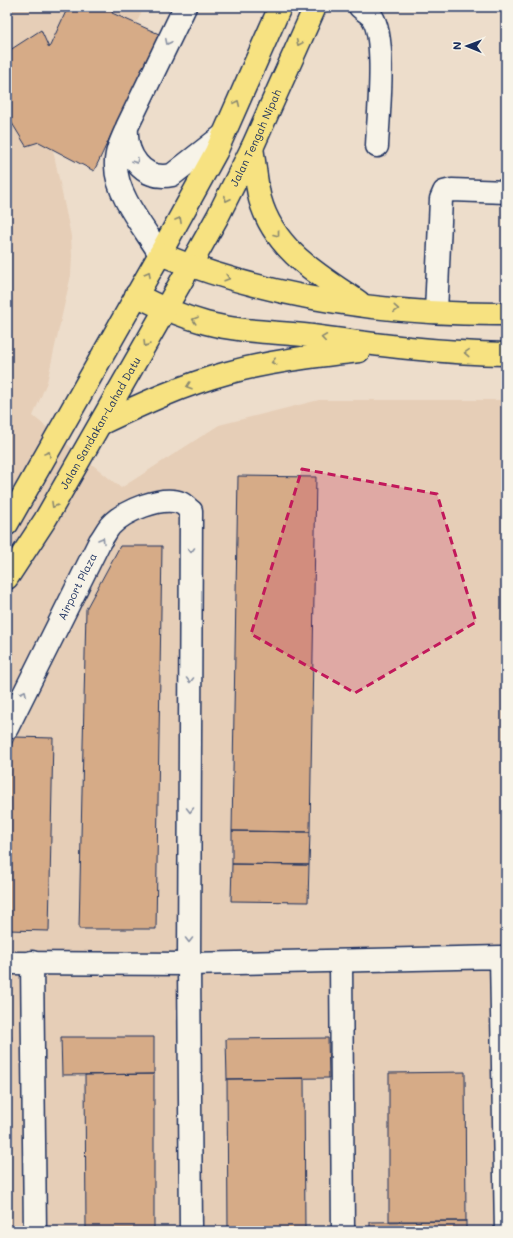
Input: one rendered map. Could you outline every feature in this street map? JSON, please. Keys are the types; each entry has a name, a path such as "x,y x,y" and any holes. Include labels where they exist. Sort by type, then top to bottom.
{"main road":[{"path":"7,524 188,204 222,136 280,7"},
{"name":"Jalan Tengah Nipah","path":"190,266 218,216 252,148 315,7"},
{"path":"252,148 260,199 271,226 289,250 306,267 363,305"},
{"path":"160,254 190,266 285,293 363,305 436,312 506,314"},
{"name":"Jalan Sandakan-Lahad Datu","path":"7,578 45,520 102,423 190,266"},
{"path":"136,295 166,310 216,325 396,347 506,354"},
{"path":"102,423 185,387 226,373 280,361 396,347"}],"street":[{"path":"160,254 118,185 116,166 117,154 127,127 185,7"},
{"path":"360,7 372,17 378,34 380,54 377,146"},
{"path":"127,127 126,138 129,148 139,166 147,173 164,177 172,175 222,136"},
{"path":"436,312 441,199 444,192 452,190 506,192"},
{"name":"Airport Plaza","path":"7,728 100,541 111,525 128,512 148,504 167,502 181,503 191,511 189,964"},
{"path":"7,963 189,964 501,958 506,1231"},
{"path":"32,962 35,1231"},
{"path":"341,962 343,1231"},
{"path":"189,964 191,1231"}],"highlighted area":[{"path":"302,469 437,494 476,622 355,693 251,634"}],"shaded area":[{"path":"7,7 144,7 136,24 159,34 94,171 53,150 71,236 71,275 47,382 33,416 121,488 219,425 319,400 506,400 506,1231 7,1231"}],"building":[{"path":"68,7 114,7 112,13 159,34 94,171 39,142 26,146 7,115 7,52 41,30 49,48"},
{"path":"238,476 316,477 310,832 232,831"},
{"path":"120,546 162,546 156,929 79,929 86,609"},
{"path":"15,737 53,738 49,931 7,930 7,753"},
{"path":"232,831 310,832 309,865 232,864"},
{"path":"232,864 309,865 308,902 231,901"},
{"path":"7,1036 11,1036 11,1075 7,1075"},
{"path":"61,1037 154,1037 154,1074 62,1075"},
{"path":"328,1038 329,1078 227,1079 226,1039"},
{"path":"465,1072 466,1221 389,1221 389,1073"},
{"path":"154,1074 154,1229 86,1229 85,1075"},
{"path":"304,1078 305,1231 228,1231 227,1079"},
{"path":"466,1221 466,1231 370,1231 370,1222"},
{"path":"61,1229 154,1229 154,1231 61,1231"}]}
